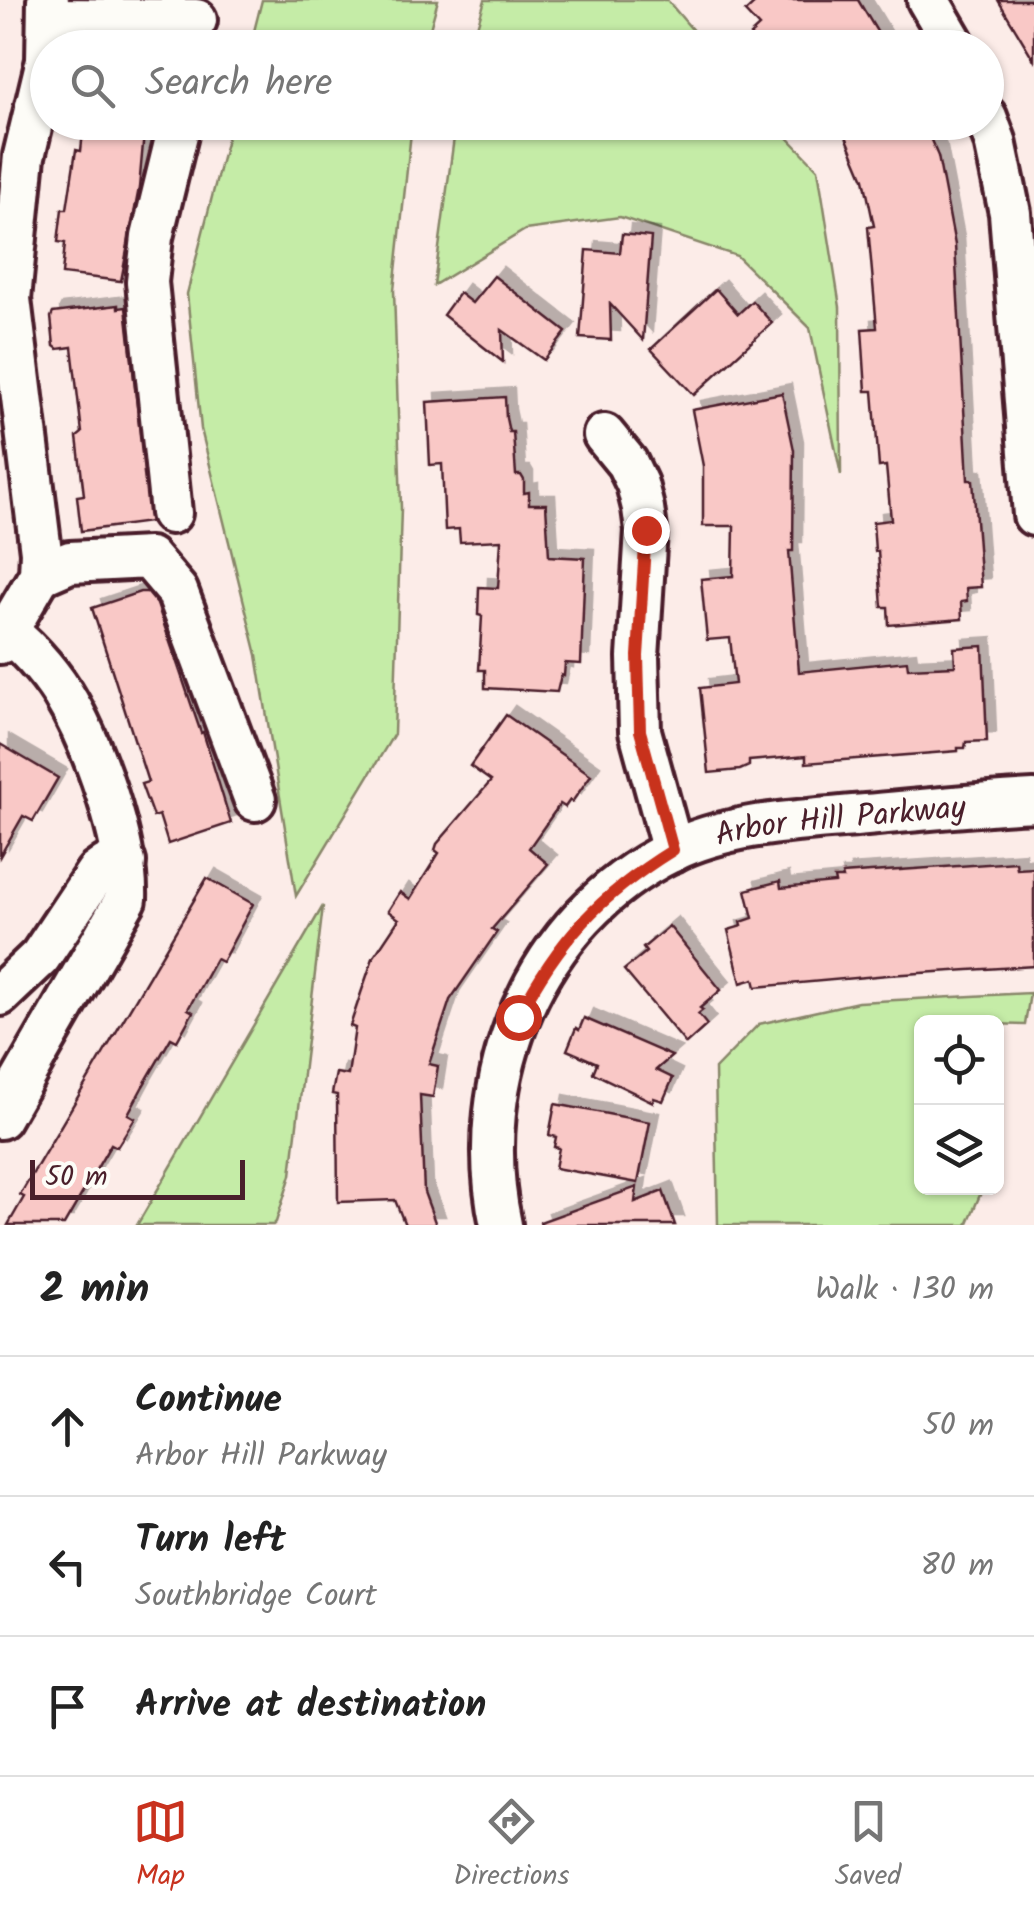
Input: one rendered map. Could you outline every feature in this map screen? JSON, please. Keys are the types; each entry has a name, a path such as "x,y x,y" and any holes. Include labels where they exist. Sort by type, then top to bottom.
{"street":[{"path":"928,0 946,30"},
{"path":"48,9 196,23"},
{"path":"0,1118 126,898 125,862 90,749 62,692 2,634 40,575 41,552 10,299 18,197 30,131"},
{"path":"171,513 147,282 152,237 176,140"},
{"path":"996,140 1010,213 1034,515"},
{"path":"604,435 627,463 637,484 646,530 638,656 640,731 673,850"},
{"path":"40,575 70,562 129,556 149,558 159,567 177,591 255,800"},
{"name":"Arbor Hill Parkway","path":"500,1225 492,1162 492,1122 498,1085 518,1017 560,945 587,914 640,871 673,850 750,827 1034,802"},
{"path":"0,994 40,957 96,873 107,864 125,862"}],"green space":[{"path":"262,0 438,0 430,30 254,30"},
{"path":"485,0 667,0 693,30 476,30"},
{"path":"227,140 410,140 394,290 401,508 394,734 296,896 257,655 201,429 187,294"},
{"path":"454,140 790,140 818,169 840,307 841,475 810,328 737,256 620,217 525,230 434,285"},
{"path":"323,906 291,1175 276,1222 137,1225"},
{"path":"1030,993 1025,1025 1004,1024 1004,1015 914,1015 914,1195 980,1195 967,1225 718,1225 715,1069 759,1024 858,1002"}],"building":[{"path":"758,0 858,0 876,30 756,30 759,27 745,12"},
{"path":"998,0 1034,0 1034,60"},
{"path":"82,140 143,140 139,188 121,281 62,274 65,243 58,242 62,209 67,209 76,150 81,151"},
{"path":"848,140 931,140 938,156 955,245 968,480 973,480 981,587 966,588 967,601 961,602 962,619 889,625 888,607 882,607 873,522 891,520 886,466 879,467 873,391 866,391 862,329 877,328 868,227 874,226 864,179"},
{"path":"622,234 651,237 643,340 610,304 611,340 580,338 587,250 620,253"},
{"path":"494,276 566,332 544,360 502,330 503,362 443,315 459,293 472,303"},
{"path":"716,289 738,314 752,301 772,323 694,395 651,349"},
{"path":"126,307 150,522 81,531 77,496 84,495 77,437 82,433 72,347 54,346 51,317 53,313"},
{"path":"782,393 794,450 793,551 789,551 799,672 907,661 908,668 955,666 954,648 983,646 987,741 966,742 965,748 958,751 806,763 806,756 749,761 749,766 740,770 709,773 700,688 735,684 730,638 707,640 701,579 733,576 734,526 703,526 703,466 692,410"},
{"path":"505,397 509,432 513,432 516,475 524,480 529,504 546,504 549,556 585,558 581,664 565,663 557,692 485,688 485,670 479,670 479,587 498,588 501,540 460,542 459,529 445,530 442,464 430,465 427,402"},
{"path":"147,592 157,604 231,823 168,844 159,815 153,817 141,784 148,782 92,608"},
{"path":"506,715 591,775 572,802 565,807 560,804 529,848 548,864 492,929 497,932 450,1000 429,1064 438,1066 433,1097 420,1095 424,1192 436,1225 405,1225 395,1200 338,1202 337,1095 332,1094 336,1073 348,1075 355,1028 350,1026 373,958 399,919 388,911 400,892 410,899 439,853 435,850 437,844 491,781 470,766"},
{"path":"0,744 58,778 33,821 23,816 0,856"},
{"path":"1016,862 1017,869 1034,868 1034,966 756,987 754,979 741,983 728,930 753,918 746,890 780,881 781,888 835,883 834,878 843,878 842,874"},
{"path":"207,878 253,904 222,962 216,959 188,1009 193,1012 177,1041 171,1038 143,1086 128,1114 135,1118 117,1147 111,1144 64,1225 8,1225 24,1197 20,1195"},
{"path":"669,926 721,990 700,1008 703,1010 698,1014 707,1025 686,1044 624,970"},
{"path":"584,1018 672,1056 656,1070 673,1078 663,1101 654,1098 653,1102 593,1073 597,1063 567,1050"},
{"path":"555,1104 650,1122 638,1183 555,1168 559,1148 554,1147 556,1137 549,1135"},
{"path":"637,1187 635,1202 663,1191 675,1225 541,1225 540,1222"}],"route":[{"path":"518,1017 560,945 587,914 614,890 673,850 640,731 638,656 646,530"}]}
